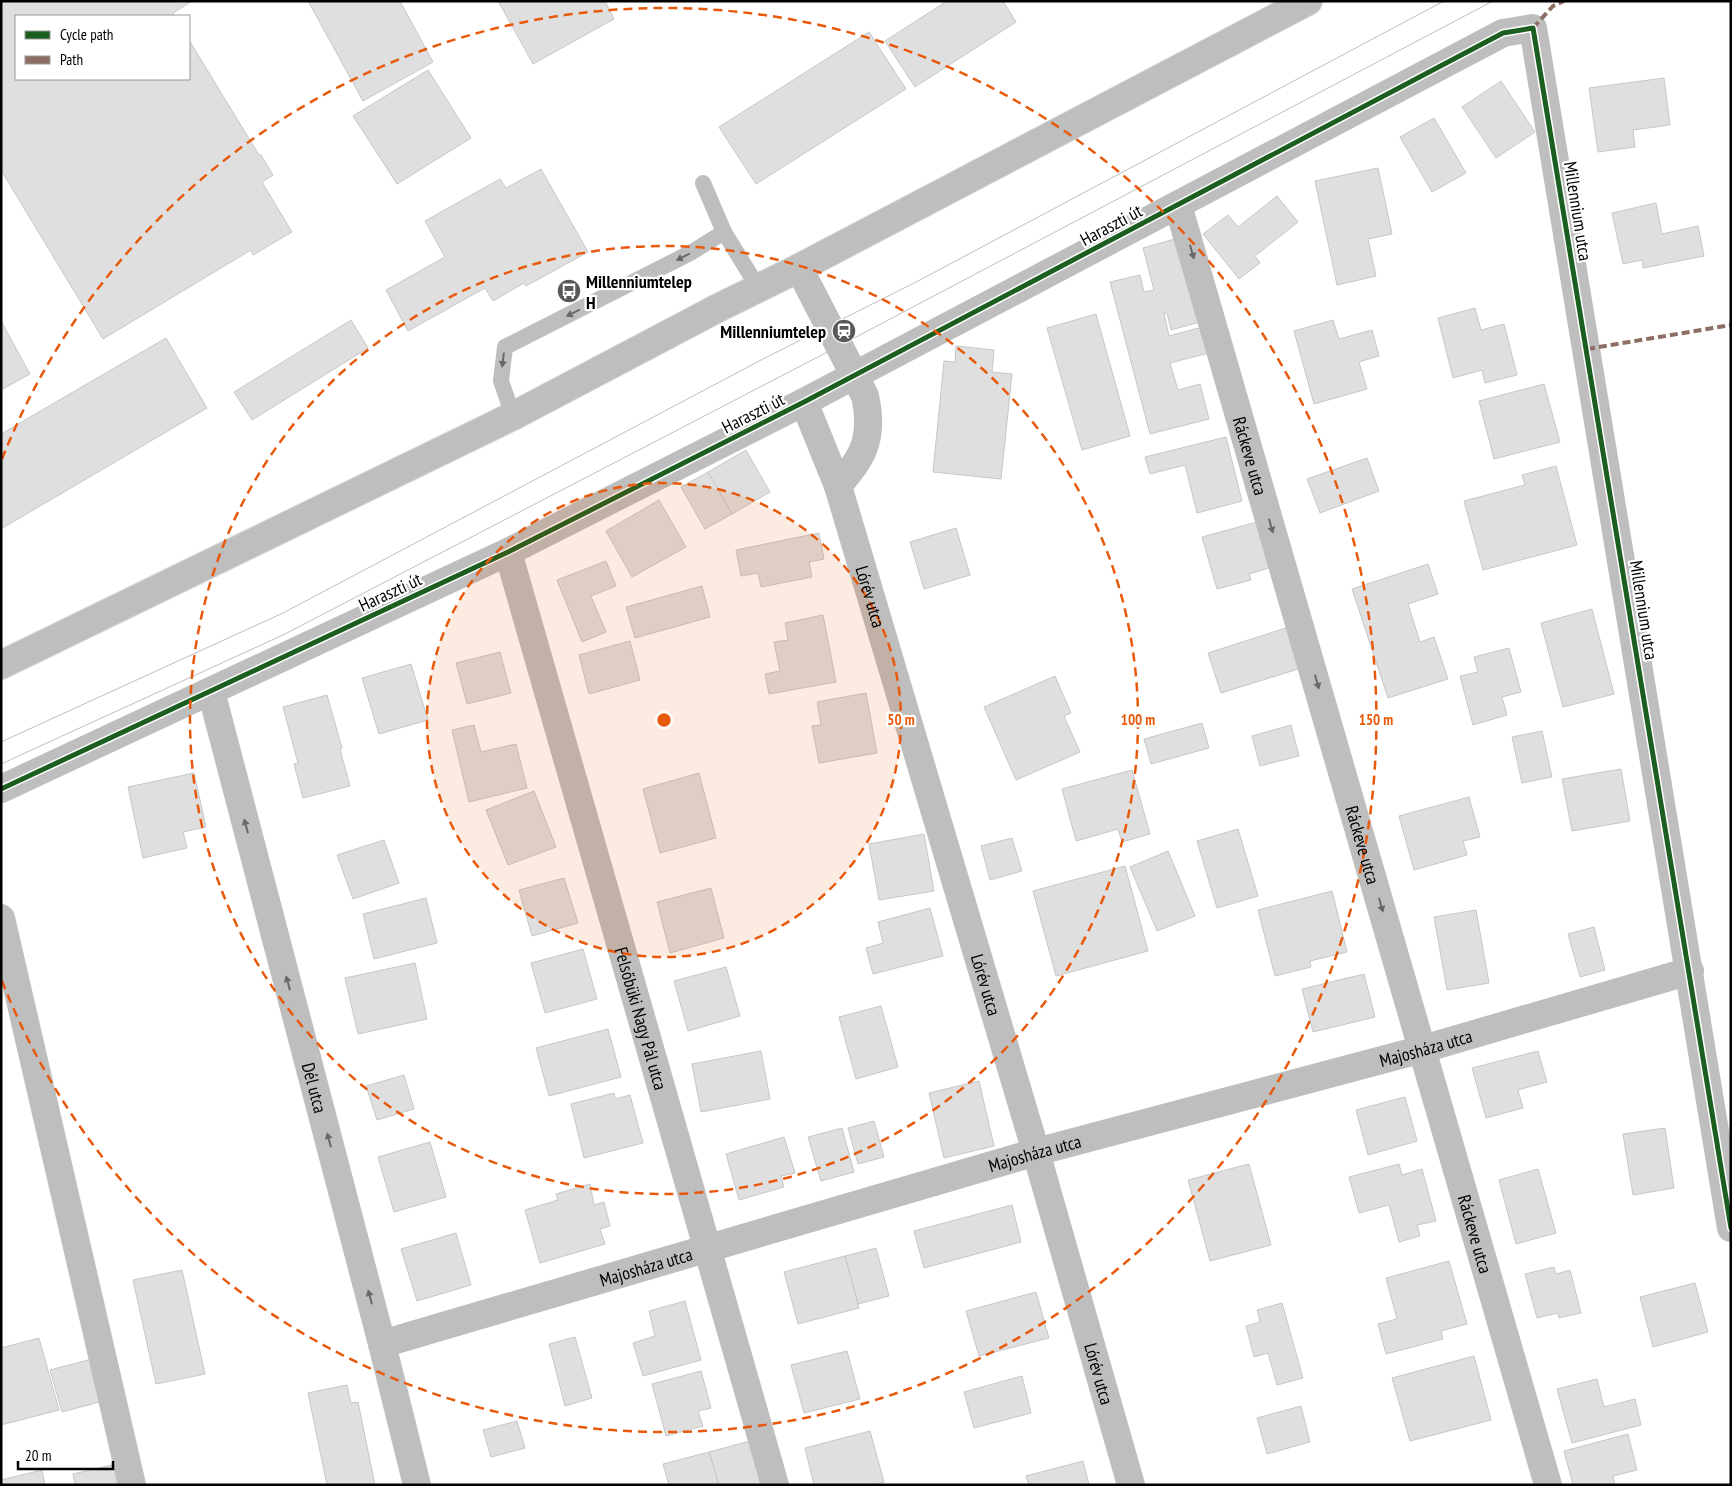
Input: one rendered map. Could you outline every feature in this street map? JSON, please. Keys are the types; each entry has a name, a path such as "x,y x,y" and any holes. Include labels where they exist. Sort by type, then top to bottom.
{"street":[{"path":"1,666 512,416 718,308 759,289 1308,1"},
{"name":"Millennium utca","path":"1503,33 1533,28 1731,1228"},
{"name":"Haraszti út","path":"1,789 508,552 804,402 1503,33"},
{"name":"Ráckeve utca","path":"1178,205 1548,1485"},
{"path":"799,268 865,396 869,414 868,434 858,461 838,486"},
{"name":"Lórév utca","path":"804,402 838,486 1036,1152 1132,1485"},
{"name":"Felsőbüki Nagy Pál utca","path":"508,552 775,1485"},
{"name":"Dél utca","path":"211,691 382,1344 417,1485"},
{"path":"1,918 132,1485"},
{"name":"Majosháza utca","path":"382,1344 1036,1152 1423,1049 1690,971"}],"lane":[{"path":"703,183 724,232 759,289"},
{"path":"512,416 500,381 505,347 692,252 724,232"}],"building":[{"path":"1,1 192,1 173,13 174,15 15,15 15,80 190,80 190,42 273,175 262,182 292,232 253,255 251,250 103,339 1,170"},
{"path":"308,1 400,1 433,62 363,101"},
{"path":"498,1 605,1 614,19 533,64"},
{"path":"947,1 1003,1 1016,22 915,87 885,41"},
{"path":"869,32 906,89 756,184 719,127"},
{"path":"428,70 471,138 397,184 353,116"},
{"path":"1664,78 1670,125 1633,130 1635,147 1598,152 1589,88"},
{"path":"1501,81 1535,132 1496,158 1462,107"},
{"path":"1434,118 1466,173 1432,192 1400,137"},
{"path":"1378,168 1392,234 1368,239 1376,276 1337,285 1315,181"},
{"path":"541,169 588,252 526,286 524,283 493,301 485,288 408,331 386,290 445,257 425,221 500,179 506,188"},
{"path":"1277,196 1298,222 1255,256 1260,263 1239,279 1203,234 1228,215 1238,227"},
{"path":"1656,203 1662,234 1698,226 1704,256 1643,268 1642,260 1623,264 1612,213"},
{"path":"1178,238 1200,322 1171,330 1167,313 1164,313 1169,336 1202,327 1209,353 1170,363 1178,390 1200,384 1209,419 1150,434 1110,282 1140,275 1144,292 1154,290 1143,248"},
{"path":"1475,308 1481,330 1504,324 1517,375 1485,383 1482,370 1453,378 1438,318"},
{"path":"1096,314 1130,436 1082,450 1047,328"},
{"path":"351,320 368,348 252,420 234,392"},
{"path":"1333,320 1339,339 1372,330 1379,356 1359,362 1367,389 1314,404 1294,331"},
{"path":"1,321 30,374 1,390"},
{"path":"166,338 207,408 1,529 1,434"},
{"path":"956,346 994,350 992,372 1012,374 1001,479 933,472 944,361 955,362"},
{"path":"1544,384 1560,442 1494,459 1479,401"},
{"path":"1226,437 1242,501 1197,513 1185,465 1150,474 1145,457"},
{"path":"746,450 770,492 732,514 708,472"},
{"path":"1367,458 1379,491 1320,513 1307,479"},
{"path":"1556,466 1577,545 1483,570 1464,501 1525,485 1522,475"},
{"path":"708,472 732,514 705,529 681,487"},
{"path":"659,500 686,547 632,577 606,531"},
{"path":"1257,522 1269,568 1249,574 1251,580 1217,589 1202,537"},
{"path":"956,528 970,575 924,589 910,542"},
{"path":"819,533 824,559 809,562 812,577 761,587 758,573 741,576 736,550"},
{"path":"606,561 616,586 591,596 606,632 582,642 557,580"},
{"path":"1428,564 1438,594 1408,604 1420,642 1434,637 1448,679 1388,698 1352,589"},
{"path":"702,586 710,617 635,638 626,607"},
{"path":"1592,609 1614,694 1563,707 1541,623"},
{"path":"823,615 836,682 769,694 765,674 780,671 774,642 788,640 785,623"},
{"path":"1295,625 1308,666 1221,693 1208,653"},
{"path":"630,641 640,680 589,694 579,655"},
{"path":"1509,648 1521,692 1502,697 1507,715 1473,725 1460,676 1478,672 1474,657"},
{"path":"500,652 511,693 467,704 456,663"},
{"path":"411,664 428,720 379,734 362,678"},
{"path":"1055,676 1071,713 1064,716 1080,752 1016,780 984,707"},
{"path":"866,693 877,753 819,763 812,726 821,725 817,702"},
{"path":"327,695 342,748 340,749 350,786 303,798 294,764 298,763 283,707"},
{"path":"1202,723 1209,748 1151,764 1144,739"},
{"path":"474,725 481,752 516,744 527,788 469,802 452,730"},
{"path":"1291,725 1299,756 1260,766 1252,736"},
{"path":"1542,731 1552,777 1522,783 1512,737"},
{"path":"1621,769 1630,821 1572,831 1562,779"},
{"path":"1132,770 1150,834 1122,842 1118,829 1076,841 1062,789"},
{"path":"194,773 206,827 183,832 187,848 143,858 128,787"},
{"path":"699,773 716,838 660,853 643,789"},
{"path":"534,791 556,847 508,865 486,810"},
{"path":"1469,797 1480,837 1463,841 1467,855 1414,870 1399,816"},
{"path":"1238,829 1258,896 1217,908 1197,841"},
{"path":"924,834 934,891 879,900 869,844"},
{"path":"1012,838 1022,871 990,880 981,846"},
{"path":"384,840 399,883 353,899 337,855"},
{"path":"1168,851 1195,916 1157,931 1130,867"},
{"path":"1125,866 1148,951 1056,976 1033,891"},
{"path":"564,878 578,923 532,936 519,890"},
{"path":"711,888 724,938 670,953 657,902"},
{"path":"1332,891 1347,952 1310,961 1311,967 1275,976 1258,910"},
{"path":"426,898 437,943 374,959 363,914"},
{"path":"930,908 943,956 873,974 866,948 883,943 878,922"},
{"path":"1476,910 1489,983 1447,990 1434,917"},
{"path":"1594,927 1605,970 1580,977 1568,934"},
{"path":"583,949 597,999 545,1013 531,963"},
{"path":"415,963 427,1019 358,1034 345,978"},
{"path":"726,967 740,1016 688,1031 674,981"},
{"path":"1364,974 1375,1017 1313,1032 1302,989"},
{"path":"881,1006 898,1067 856,1079 839,1017"},
{"path":"608,1029 621,1077 549,1096 536,1048"},
{"path":"761,1051 770,1099 701,1112 692,1064"},
{"path":"1538,1051 1547,1082 1518,1090 1523,1108 1486,1118 1472,1068"},
{"path":"404,1075 414,1109 377,1120 366,1086"},
{"path":"979,1081 994,1146 944,1158 929,1093"},
{"path":"614,1093 615,1099 630,1095 643,1143 584,1158 571,1104"},
{"path":"1405,1097 1417,1141 1368,1155 1356,1110"},
{"path":"874,1121 884,1157 858,1164 848,1128"},
{"path":"842,1128 854,1172 821,1181 808,1137"},
{"path":"1665,1128 1674,1188 1633,1195 1623,1134"},
{"path":"784,1137 795,1173 781,1176 784,1187 739,1200 726,1154"},
{"path":"430,1142 446,1197 394,1212 378,1157"},
{"path":"1249,1164 1271,1245 1210,1261 1188,1180"},
{"path":"1399,1164 1402,1175 1422,1169 1436,1221 1417,1225 1420,1236 1399,1242 1389,1205 1359,1213 1349,1177"},
{"path":"1538,1169 1556,1233 1516,1244 1499,1180"},
{"path":"590,1184 594,1205 604,1202 610,1226 600,1229 605,1244 540,1263 525,1210 558,1200 556,1194"},
{"path":"1012,1205 1021,1242 924,1268 914,1231"},
{"path":"456,1233 471,1285 417,1301 401,1249"},
{"path":"876,1248 889,1296 858,1304 845,1256"},
{"path":"845,1256 859,1308 798,1324 784,1272"},
{"path":"1449,1261 1467,1324 1441,1331 1443,1339 1386,1354 1378,1324 1397,1319 1386,1278"},
{"path":"1554,1267 1556,1274 1570,1270 1581,1313 1559,1318 1558,1313 1537,1318 1525,1274"},
{"path":"182,1270 205,1374 156,1384 133,1280"},
{"path":"1695,1283 1708,1332 1653,1347 1640,1297"},
{"path":"1036,1292 1049,1338 979,1356 966,1311"},
{"path":"685,1301 701,1360 643,1376 633,1343 655,1336 649,1311"},
{"path":"1282,1303 1303,1378 1277,1385 1268,1353 1254,1357 1246,1326 1260,1322 1257,1310"},
{"path":"575,1337 592,1398 565,1406 549,1344"},
{"path":"39,1338 59,1410 1,1425 1,1348"},
{"path":"847,1351 860,1399 804,1413 791,1365"},
{"path":"1474,1356 1491,1420 1410,1441 1392,1378"},
{"path":"96,1358 107,1400 62,1412 50,1370"},
{"path":"701,1371 711,1408 698,1411 703,1426 666,1436 652,1384"},
{"path":"1022,1376 1031,1413 974,1428 964,1392"},
{"path":"1597,1379 1604,1407 1635,1399 1641,1425 1572,1443 1557,1389"},
{"path":"347,1385 351,1403 358,1402 375,1485 327,1485 308,1393"},
{"path":"1301,1406 1310,1442 1267,1454 1257,1418"},
{"path":"517,1421 525,1448 491,1457 483,1430"},
{"path":"870,1431 884,1482 875,1485 814,1485 805,1448"},
{"path":"1628,1434 1637,1470 1613,1476 1615,1485 1573,1485 1564,1451"},
{"path":"750,1441 761,1485 719,1485 709,1452"},
{"path":"709,1452 719,1485 669,1485 663,1464"},
{"path":"1083,1461 1089,1485 1029,1485 1026,1476"},
{"path":"121,1463 126,1485 75,1485 73,1474"},
{"path":"42,1470 45,1485 1,1485 1,1480"}],"tram line":[{"path":"1,742 283,613 763,359 918,281 1444,1"},
{"path":"1,764 283,635 839,346 1493,1"}],"marked path":[{"path":"1533,28 1553,6 1564,1"},
{"path":"1587,349 1731,325"}],"cycle path":[{"path":"1,789 508,552 804,402 1503,33 1533,28 1731,1228"}],"place":[{"name":"Millenniumtelep H","path":"569,291"},
{"name":"Millenniumtelep","path":"844,331"}]}
